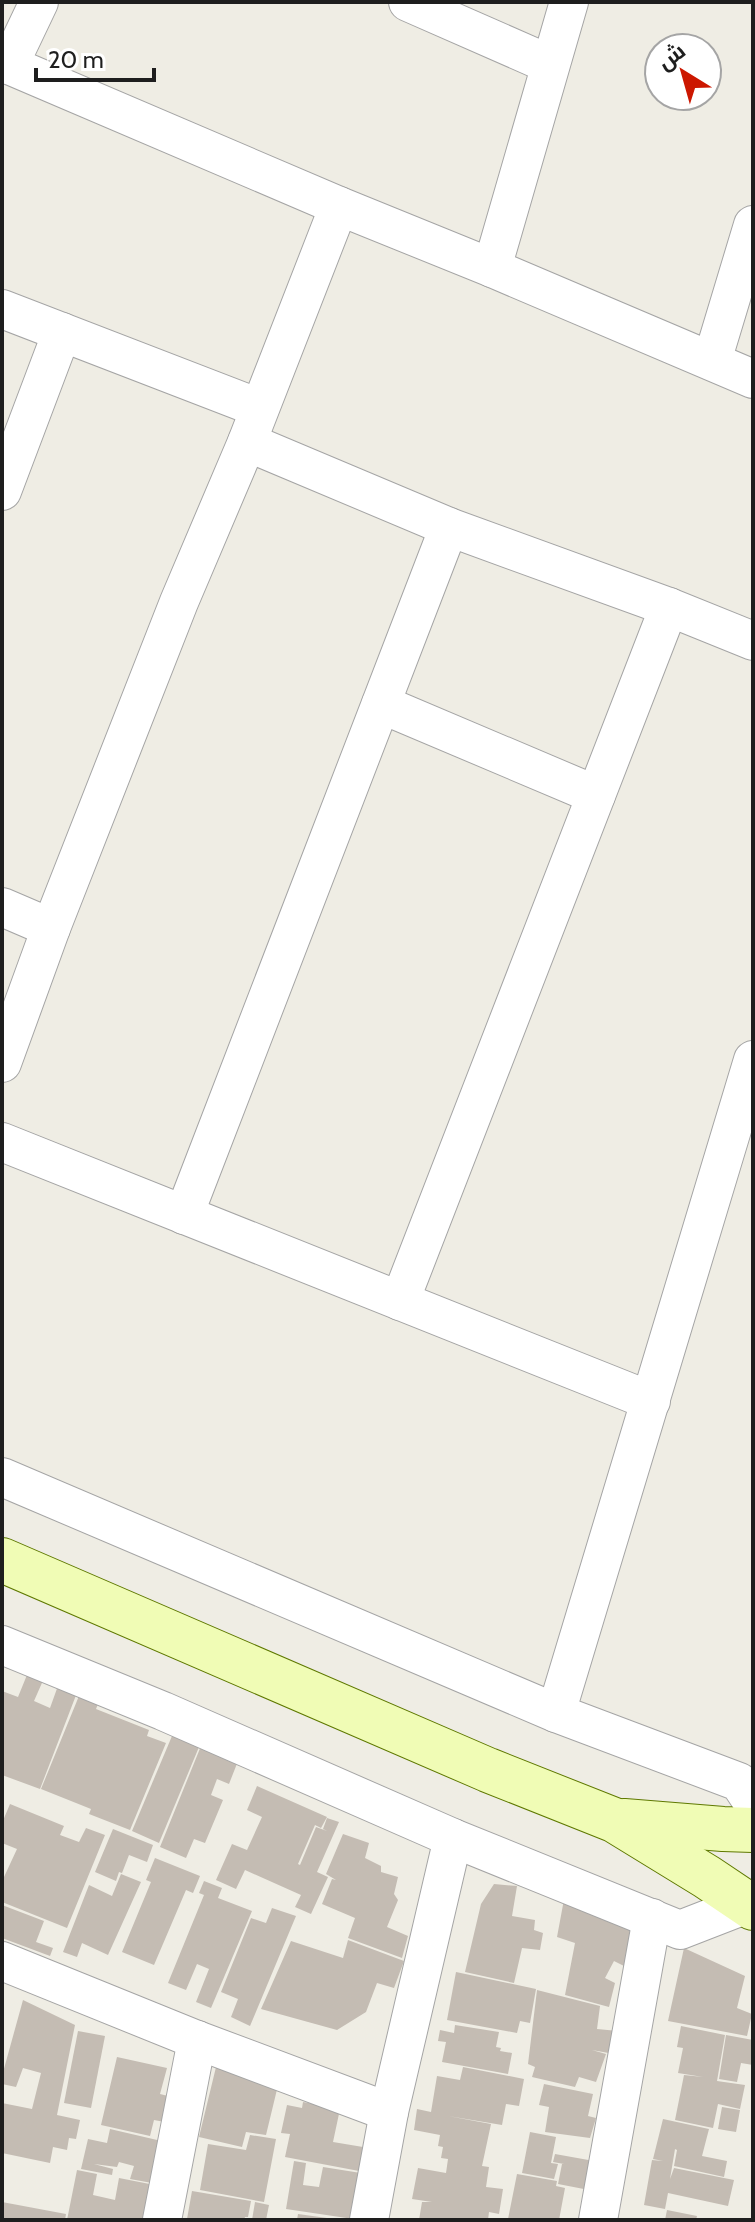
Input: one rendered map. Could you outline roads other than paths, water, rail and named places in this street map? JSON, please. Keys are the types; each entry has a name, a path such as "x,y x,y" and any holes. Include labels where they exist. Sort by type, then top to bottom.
{"street":[{"path":"39,2 6,63 753,379"},
{"path":"408,2 549,64"},
{"path":"492,268 569,2"},
{"path":"2,1063 51,928 179,602 339,206"},
{"path":"712,361 752,229"},
{"path":"2,309 62,332 253,425 449,527 753,641"},
{"path":"2,491 62,332"},
{"path":"184,1215 449,527"},
{"path":"400,1301 669,607"},
{"path":"381,704 596,795"},
{"path":"2,907 51,928"},
{"path":"556,1713 753,1060"},
{"path":"2,1142 651,1401"},
{"path":"2,1477 556,1713 739,1782 753,1803"},
{"path":"2,1560 488,1770 614,1820 750,1906"},
{"path":"2,1645 163,1711 453,1838 680,1930 750,1906"},
{"path":"614,1820 753,1830"},
{"path":"369,2220 389,2112 453,1838"},
{"path":"598,2220 652,1918"},
{"path":"2,1961 197,2040 389,2112"},
{"path":"162,2220 197,2040"}]}
